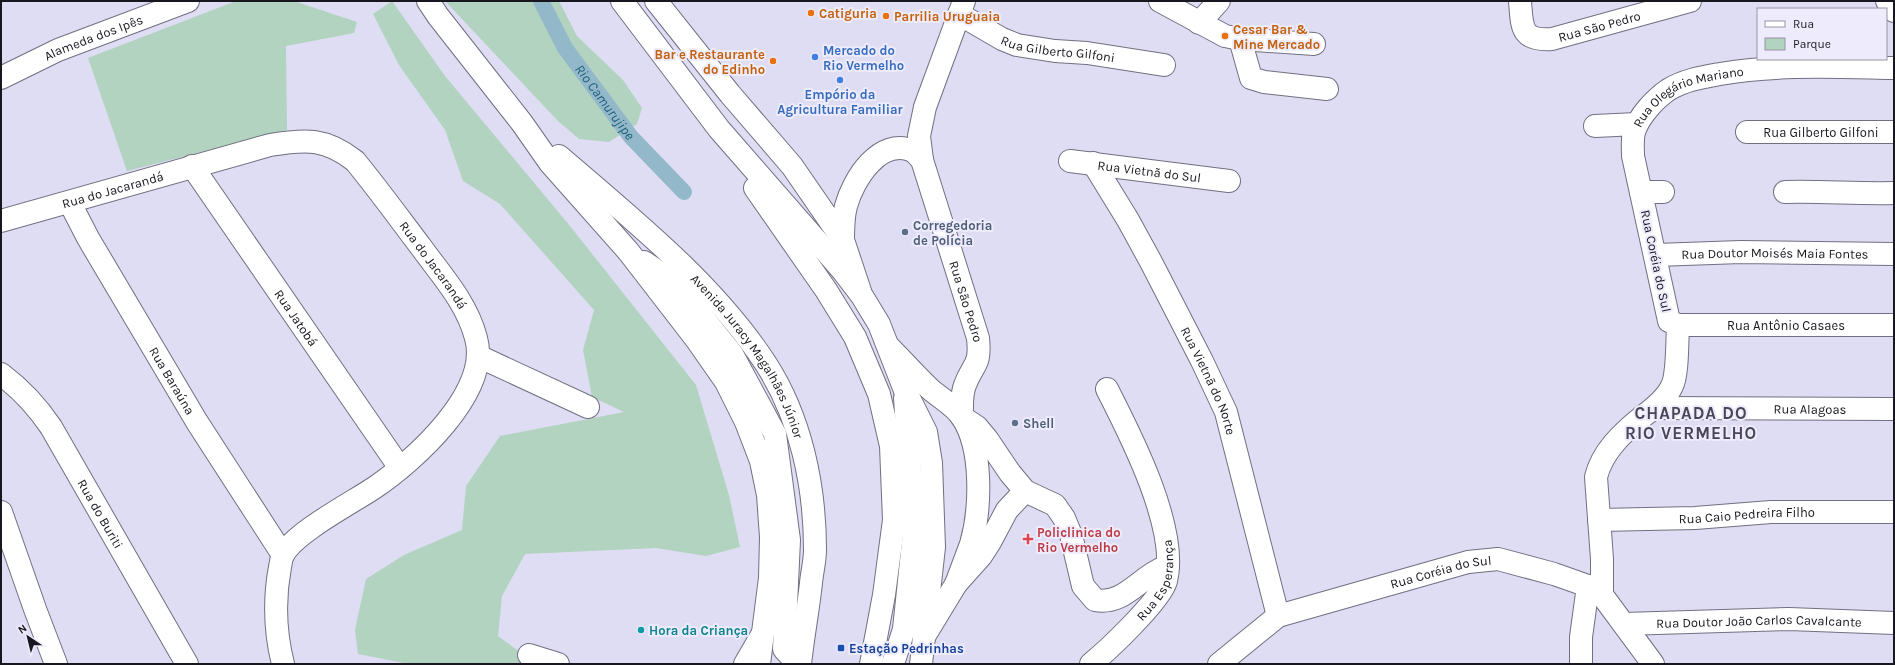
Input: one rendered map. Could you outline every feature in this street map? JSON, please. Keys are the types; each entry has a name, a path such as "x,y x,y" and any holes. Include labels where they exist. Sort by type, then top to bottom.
{"street":[{"name":"Alameda dos Ipês","path":"1,78 58,50 188,1"},
{"name":"Avenida Juracy Magalhães Júnior","path":"428,1 447,29 522,123 550,163 628,251 696,339 726,382 746,422 761,461 768,495 771,537 770,578 759,664"},
{"path":"622,1 719,129 825,250 862,296 879,324 890,348 904,388 926,432 931,463 934,547 921,664"},
{"path":"656,1 730,94 792,166 843,240 862,296"},
{"path":"1160,1 1225,36 1240,39 1314,44"},
{"path":"1199,23 1219,1"},
{"name":"Rua São Pedro","path":"1520,1 1524,29 1530,37 1541,40 1552,39 1690,1"},
{"path":"1887,1 1894,11"},
{"name":"Rua São Pedro","path":"961,8 923,114 919,136 922,160 978,338 979,353 977,364 963,394 962,417"},
{"name":"Rua Gilberto Gilfoni","path":"961,8 1002,39 1017,45 1055,51 1087,53 1164,65"},
{"path":"1240,39 1251,78 1264,82 1327,89"},
{"name":"Rua Olegário Mariano","path":"1641,130 1657,98 1669,89 1683,82 1704,76 1757,68 1796,66 1894,68"},
{"name":"Avenida Juracy Magalhães Júnior","path":"522,123 614,203 711,294 739,326 766,365 786,402 802,446 813,506 815,551 799,664"},
{"path":"1595,126 1641,130"},
{"path":"719,129 754,186 826,290 855,337 879,394 891,446 894,520 884,595 871,664"},
{"name":"Rua Coréia do Sul","path":"1278,616 1483,560 1498,559 1554,574 1595,591 1599,520 1596,477 1599,465 1605,455 1624,433 1654,408 1666,395 1672,385 1678,325 1669,321 1656,255 1633,156 1641,130"},
{"name":"Rua Gilberto Gilfoni","path":"1748,132 1894,132"},
{"name":"Rua do Jacarandá","path":"1,222 192,166 270,145 296,140 321,143 341,150 356,162 462,303 477,340 478,356 472,379 463,400 451,418 426,445 400,468 376,487 311,529 295,541 283,555 277,581 276,622 279,648 283,664"},
{"path":"843,240 843,221 847,204 855,183 868,164 878,155 890,150 902,149 913,152 922,160"},
{"name":"Rua Vietnã do Sul","path":"1070,161 1229,181"},
{"name":"Rua Vietnã do Norte","path":"1093,164 1128,220 1147,255 1202,361 1226,412 1278,616"},
{"name":"Rua Jatobá","path":"192,166 400,468"},
{"path":"1785,192 1822,191 1866,194 1894,192"},
{"path":"1641,192 1663,192"},
{"name":"Rua Baraúna","path":"70,203 88,238 197,422 283,555"},
{"path":"628,251 675,283 732,354 775,434 789,540 784,649 799,664"},
{"name":"Rua Doutor Moisés Maia Fontes","path":"1656,255 1741,252 1894,254"},
{"name":"Rua Antônio Casaes","path":"1678,325 1894,325"},
{"path":"890,348 932,390 953,407 962,417 977,427 1025,491 1054,505 1064,518 1071,536 1083,586 1095,600 1110,601 1124,596 1146,576 1157,569 1168,566"},
{"path":"478,356 588,407"},
{"name":"Rua do Buriti","path":"1,374 26,395 40,410 51,427 187,664"},
{"path":"932,390 952,386 971,375"},
{"path":"893,664 904,629 914,533 904,388"},
{"name":"Rua Esperança","path":"1091,664 1121,638 1156,597 1166,583 1168,566 1168,548 1154,494 1127,428 1107,389"},
{"name":"Rua Alagoas","path":"1654,408 1894,409"},
{"path":"956,584 971,543 976,515 978,482 974,450 970,435 962,417"},
{"path":"925,635 956,584 981,556 1007,510 1025,491"},
{"path":"1,512 56,664"},
{"name":"Rua Caio Pedreira Filho","path":"1599,520 1695,518 1771,512 1894,512"},
{"path":"1595,591 1624,624 1653,664"},
{"path":"1580,664 1581,637 1595,591"},
{"path":"1219,664 1278,616"},
{"name":"Rua Doutor João Carlos Cavalcante","path":"1624,624 1789,619 1894,623"},
{"path":"745,664 764,632"},
{"path":"529,655 558,664"}],"green space":[{"path":"236,1 294,1 357,22 354,33 286,46 287,130 127,171 88,58"},
{"path":"392,1 445,76 570,226 696,385 729,495 740,547 706,556 656,548 525,554 502,596 498,636 528,658 545,664 409,664 358,654 355,630 366,579 404,555 462,530 466,486 500,436 624,412 592,397 583,350 594,310 500,204 463,181 445,130 399,65 373,14"},
{"path":"445,1 559,1 577,36 623,80 642,108 637,124 609,142 579,139 558,121"}],"waterway":[{"name":"Rio Camurujipe","path":"541,1 565,48 631,137 684,192"}],"place":[{"name":"Catiguria","path":"811,13"},
{"name":"Parrilia Uruguaia","path":"886,16"},
{"name":"Cesar Bar & Mine Mercado","path":"1225,36"},
{"name":"Mercado do Rio Vermelho","path":"815,57"},
{"name":"Bar e Restaurante do Edinho","path":"773,61"},
{"name":"Empório da Agricultura Familiar","path":"840,80"},
{"name":"Corregedoria de Polícia","path":"905,232"},
{"name":"Shell","path":"1015,423"},
{"name":"Policlinica do Rio Vermelho","path":"1028,539"},
{"name":"Hora da Criança","path":"641,630"},
{"name":"Estação Pedrinhas","path":"841,648"}],"district":[{"name":"CHAPADA DO RIO VERMELHO","path":"1691,423"}]}
